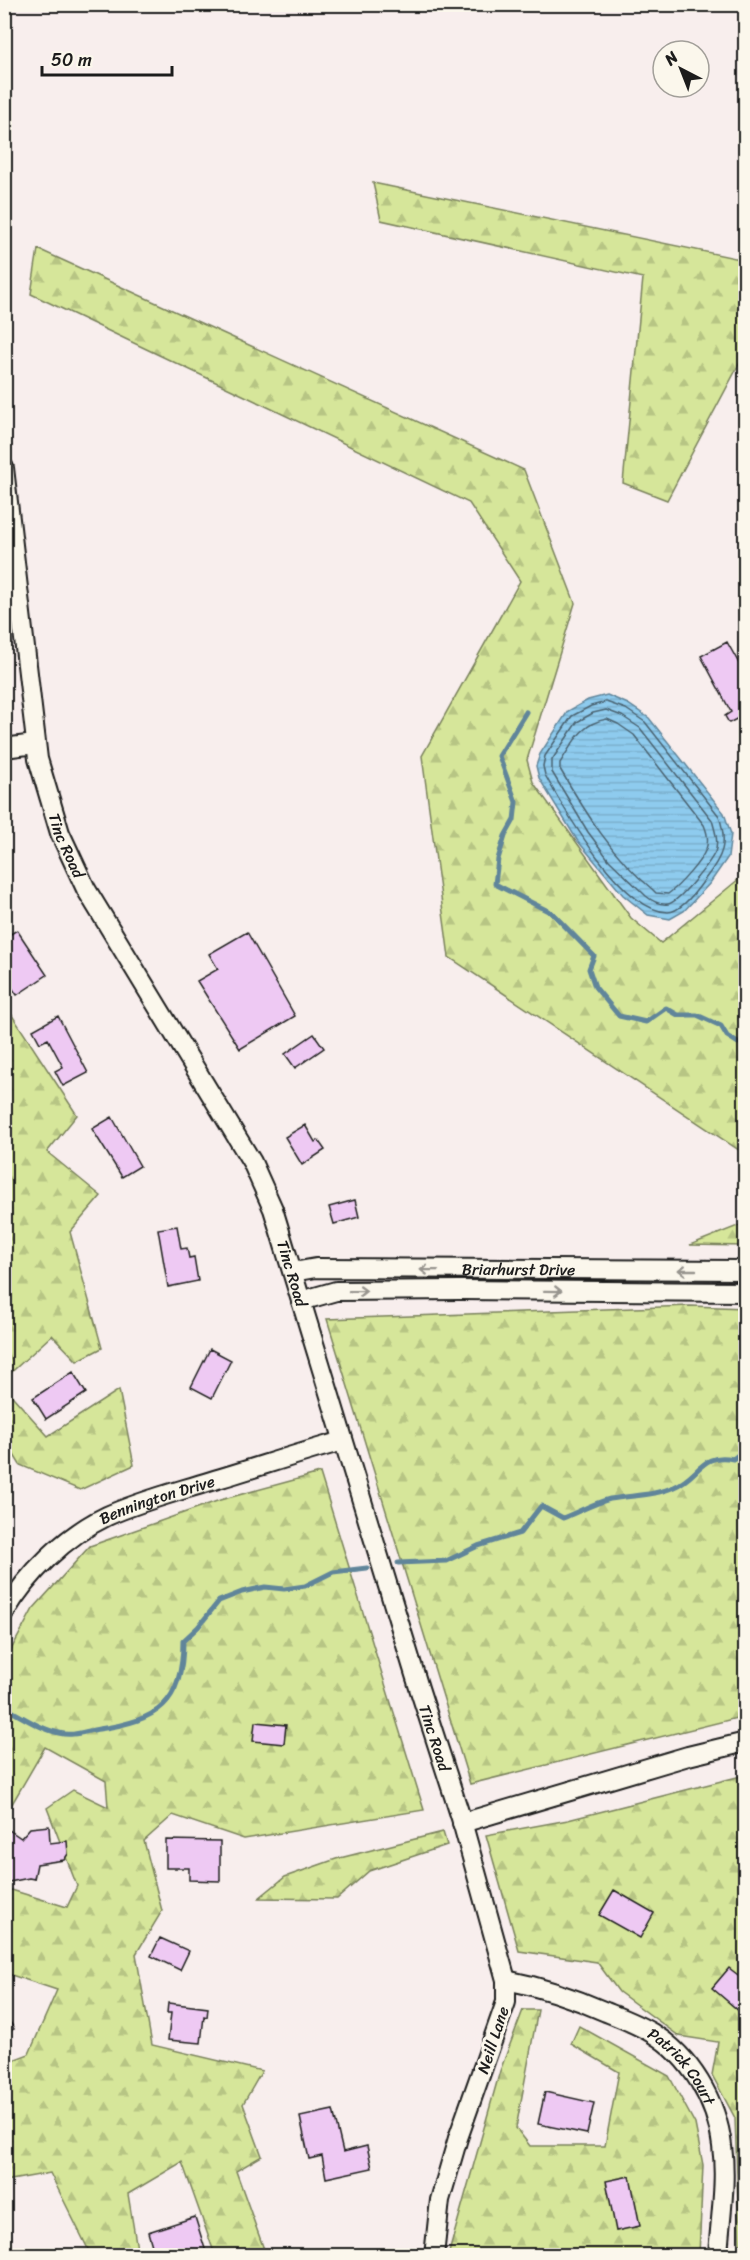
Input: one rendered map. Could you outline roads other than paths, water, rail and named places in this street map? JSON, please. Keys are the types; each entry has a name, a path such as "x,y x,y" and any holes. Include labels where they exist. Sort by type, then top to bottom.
{"street":[{"name":"Tinc Road","path":"4,468 35,744 54,815 76,870 252,1162 273,1209 462,1823"},
{"path":"4,748 35,744"},
{"name":"Briarhurst Drive","path":"293,1272 316,1268 746,1270"},
{"name":"Briarhurst Drive","path":"302,1301 336,1291 746,1292"},
{"name":"Bennington Drive","path":"4,1613 26,1580 51,1556 72,1537 105,1517 142,1502 343,1441"},
{"path":"462,1823 688,1756 746,1743"},
{"name":"Neill Lane","path":"434,2256 440,2200 458,2138 506,2002 506,1980 462,1823"},
{"name":"Patrick Court","path":"506,1980 547,1988 634,2024 670,2046 689,2066 709,2098 718,2124 722,2146 724,2180 718,2256"}],"water":[{"path":"607,695 628,704 649,718 724,813 731,834 728,857 710,883 684,911 670,919 648,915 623,895 577,840 539,778 536,766 540,754 568,711 588,700"}],"waterway":[{"path":"526,712 499,756 516,802 514,820 505,836 498,859 495,884 552,913 594,956 589,969 595,987 619,1016 646,1022 666,1008 678,1015 697,1015 721,1026 727,1036 738,1043 746,1043"},
{"path":"398,1563 446,1561 478,1546 520,1533 541,1506 563,1518 610,1499 666,1490 682,1483 707,1462 722,1458 733,1459 742,1452 746,1452"},
{"path":"4,1707 38,1725 64,1734 79,1733 137,1720 152,1714 172,1694 182,1662 183,1641 219,1601 242,1592 265,1587 284,1589 305,1586 333,1572 367,1568"}]}
